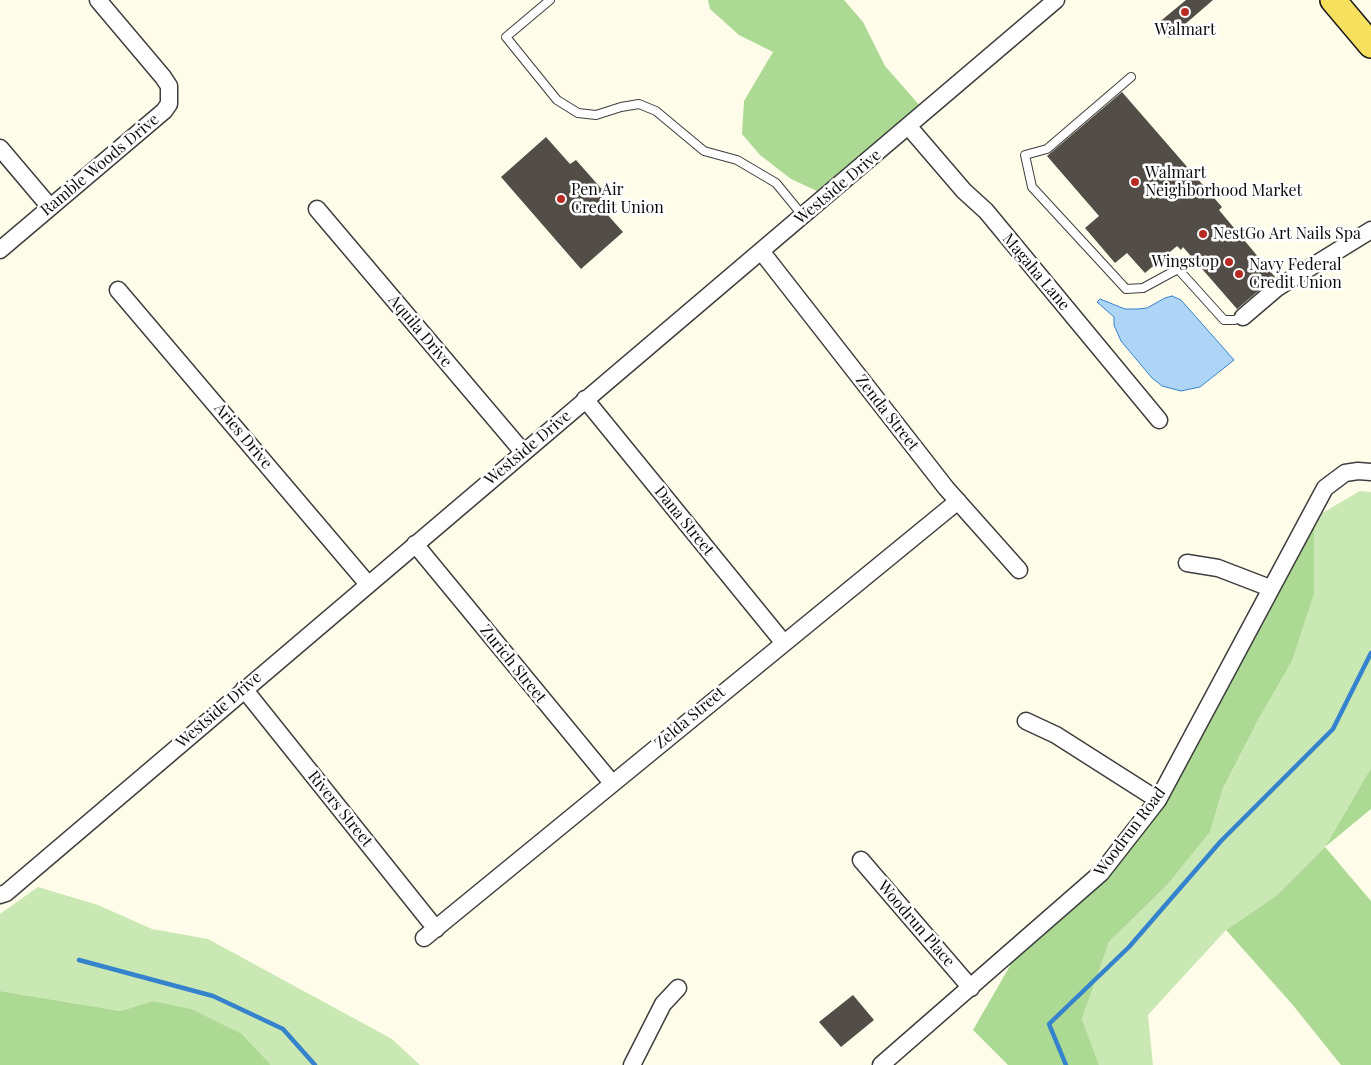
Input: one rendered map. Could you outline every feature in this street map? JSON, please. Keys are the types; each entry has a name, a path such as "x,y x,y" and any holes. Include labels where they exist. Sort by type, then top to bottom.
{"main road":[{"path":"1333,0 1369,42"},
{"path":"1345,0 1369,42"}],"street":[{"name":"Ramble Woods Drive","path":"0,250 164,111 168,104 169,86 163,77 98,0"},
{"name":"Westside Drive","path":"0,895 6,892 368,583 909,127 1056,0"},
{"name":"Magaha Lane","path":"909,127 964,191 986,211 1159,420"},
{"path":"0,148 50,207"},
{"name":"Aquila Drive","path":"317,209 523,452"},
{"path":"1243,317 1277,288 1371,230"},
{"name":"Zenda Street","path":"761,251 946,488 1019,570"},
{"name":"Aries Drive","path":"118,290 368,583"},
{"name":"Dana Street","path":"586,399 783,642"},
{"name":"Woodrun Road","path":"881,1065 1100,873 1158,800 1325,488 1334,479 1346,474 1358,471 1371,472"},
{"name":"Zelda Street","path":"430,933 958,500"},
{"name":"Zurich Street","path":"415,544 612,783"},
{"path":"1187,563 1218,568 1270,588"},
{"name":"Rivers Street","path":"244,689 430,933"},
{"path":"1026,720 1056,735 1158,800"},
{"name":"Woodrun Place","path":"860,860 971,988"},
{"path":"632,1065 663,1004 678,988"}],"lane":[{"path":"550,0 506,38 557,100 578,113 596,115 621,107 639,104 656,111 704,151 737,160 776,183 803,216"},
{"path":"1131,78 1047,148 1025,155 1032,187 1126,289 1143,288 1178,269 1224,320 1234,320 1243,317"}],"green space":[{"path":"708,0 844,0 863,22 885,66 921,107 817,191 791,179 760,155 742,134 744,101 773,52 739,35 710,9"},
{"path":"1360,491 1371,492 1371,768 1325,847 1276,896 1226,930 1148,1015 1153,1065 1099,1065 1082,1019 1109,942 1168,884 1210,832 1223,790 1257,722 1292,661 1314,522 1317,516"},
{"path":"1314,522 1314,593 1292,661 1257,722 1223,789 1210,832 1168,884 1109,942 1082,1019 1099,1065 1008,1065 973,1030 1011,964 1160,810 1169,797"},
{"path":"1371,768 1371,809 1325,847"},
{"path":"1325,847 1371,901 1371,1065 1341,1065 1292,1004 1226,930 1276,896"},
{"path":"38,887 98,905 152,929 208,939 392,1039 420,1065 271,1065 242,1034 152,1001 121,1011 0,991 0,914"},
{"path":"0,991 121,1011 152,1001 191,1009 242,1034 271,1065 0,1065"}],"water":[{"path":"1172,296 1181,300 1234,360 1200,387 1181,391 1162,386 1152,378 1121,341 1114,325 1114,317 1097,302 1100,299 1125,309 1137,309 1147,308"}],"building":[{"name":"Walmart","path":"1186,0 1213,0 1169,38 1157,24"},
{"name":"Walmart Neighborhood Market","path":"1122,92 1222,207 1219,210 1275,277 1237,309 1183,247 1181,250 1177,246 1145,273 1127,253 1115,263 1085,228 1099,216 1047,156"},
{"name":"Pen Air Credit Union","path":"546,137 570,164 576,160 607,195 597,203 623,232 581,269 501,177"},
{"path":"853,995 874,1020 841,1047 819,1022"}],"waterway":[{"path":"1066,1065 1049,1024 1129,947 1221,841 1333,729 1371,653"},
{"path":"79,960 213,996 283,1029 315,1065"}],"place":[{"name":"Walmart","path":"1185,12"},
{"name":"Walmart Neighborhood Market","path":"1135,182"},
{"name":"Pen Air Credit Union","path":"561,199"},
{"name":"NestGo Art Nails Spa","path":"1203,234"},
{"name":"Wingstop","path":"1229,262"},
{"name":"Navy Federal Credit Union","path":"1239,274"}]}
